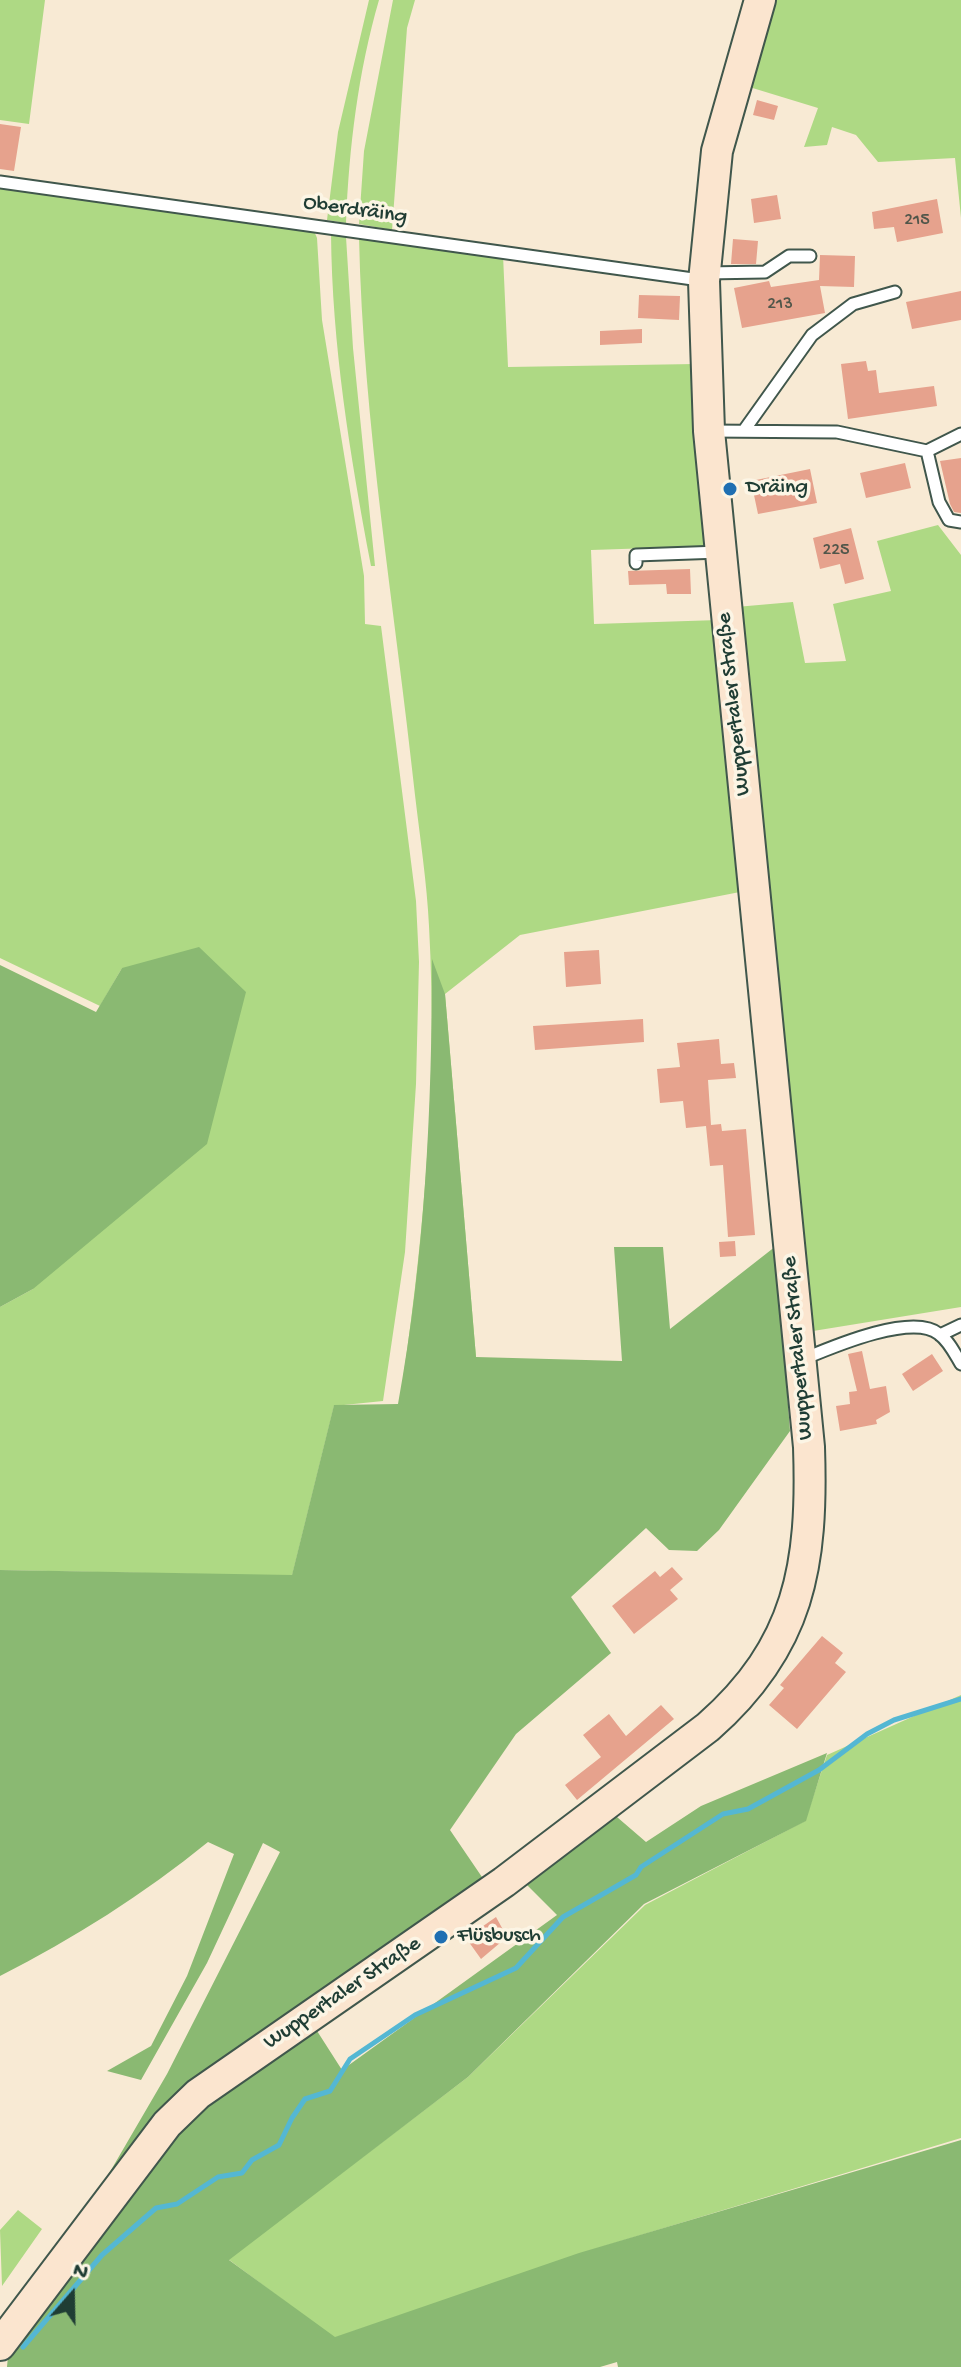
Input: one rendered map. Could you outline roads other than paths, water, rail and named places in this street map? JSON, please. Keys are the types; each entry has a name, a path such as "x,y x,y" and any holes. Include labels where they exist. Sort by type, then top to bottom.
{"main road":[{"name":"Wuppertaler Straße","path":"0,2345 167,2124 198,2094 504,1882 739,1700 779,1642 795,1608 807,1555 809,1463 709,431 705,277 717,151 760,0"}],"lane":[{"name":"Oberdräing","path":"0,182 705,277 765,272 789,256 810,256"},
{"path":"745,429 812,335 853,304 895,292"},
{"path":"709,431 837,432 927,451 961,434"},
{"path":"927,451 939,502 949,520 961,522"},
{"path":"636,563 636,555 721,552"},
{"path":"940,1335 961,1325"},
{"path":"800,1360 887,1331 920,1326 940,1335 961,1364"}],"waterway":[{"path":"23,2347 102,2255 156,2208 177,2204 218,2177 242,2173 252,2160 279,2145 305,2099 330,2091 350,2059 415,2015 516,1968 563,1917 636,1875 641,1867 723,1814 748,1809 819,1770 867,1734 894,1720 961,1699"}],"place":[{"name":"Dräing","path":"730,489"},
{"name":"Flüsbusch","path":"441,1937"}]}
